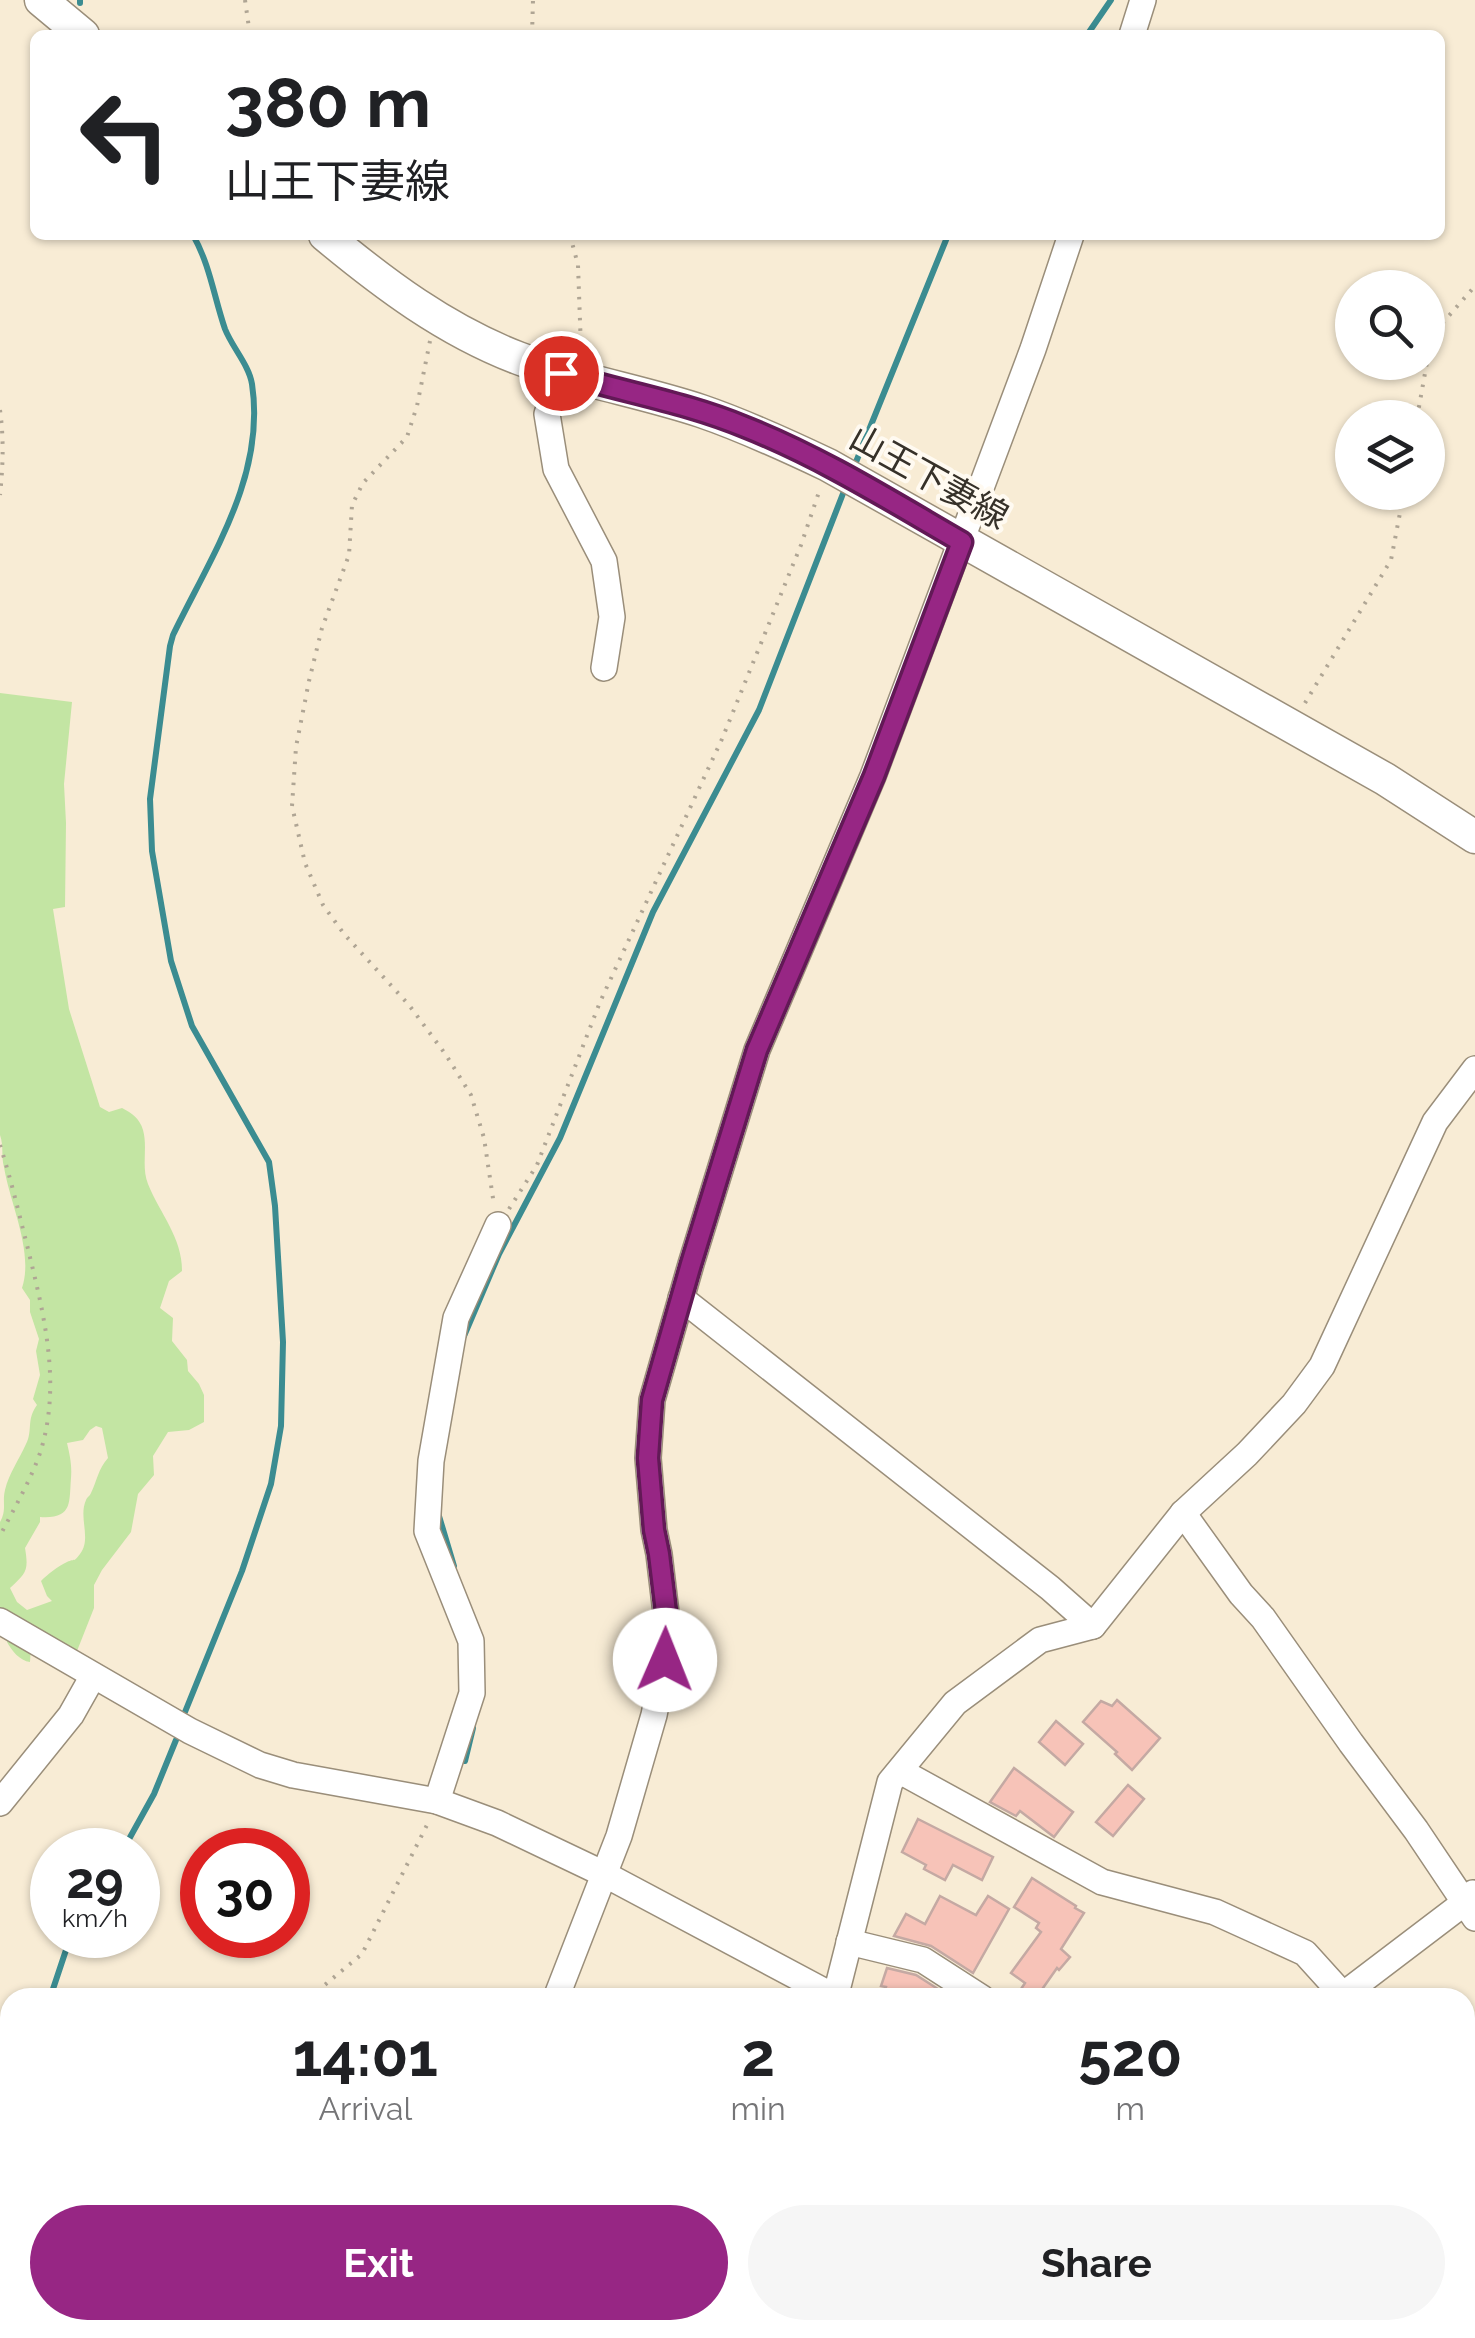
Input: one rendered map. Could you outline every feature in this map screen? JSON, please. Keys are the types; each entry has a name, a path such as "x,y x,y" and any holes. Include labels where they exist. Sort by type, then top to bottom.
{"main road":[{"path":"41,0 77,30"},
{"name":"山王下妻線","path":"331,240 395,292 515,357 728,420 828,466 1385,779 1475,837"}],"street":[{"path":"1134,30 1143,0"},
{"path":"560,1988 619,1836 654,1715 665,1660 666,1612 648,1458 652,1400 681,1298 757,1050 874,776 1033,349 1069,240"},
{"path":"569,376 547,414 556,469 604,561 612,617 604,668"},
{"path":"837,1988 890,1782 955,1702 1040,1640 1093,1626 1183,1513 1294,1404 1322,1366 1435,1122 1475,1069"},
{"path":"438,1801 472,1693 471,1641 427,1532 431,1461 456,1318 498,1224"},
{"path":"681,1298 1004,1551 1093,1626"},
{"path":"1183,1513 1471,1904 1352,1988"},
{"path":"0,1621 190,1731 260,1764 292,1775 438,1801 497,1822 818,1988"},
{"path":"0,1803 71,1715 92,1676"},
{"path":"900,1770 1102,1882 1216,1912 1304,1953 1334,1988"},
{"path":"849,1942 923,1960 966,1988"}],"path":[{"path":"245,0 249,30"},
{"path":"532,30 533,0"},
{"path":"569,376 581,351 578,265 571,240"},
{"path":"1445,320 1475,286"},
{"path":"434,316 412,426 400,446 363,483 352,505 349,555 315,652 296,747 292,806 306,863 323,905 344,934 410,1006 471,1095 484,1138 498,1224"},
{"path":"0,410 0,495"},
{"path":"498,1224 537,1166 600,1002 722,739 801,545 828,466"},
{"path":"1291,726 1391,560 1401,510"},
{"path":"0,1145 49,1339 50,1378 40,1451 0,1536"},
{"path":"321,1988 362,1954 438,1801"}],"green space":[{"path":"0,693 72,702 64,784 65,907 53,909 69,1009 100,1107 109,1112 122,1108 142,1126 146,1177 181,1259 182,1271 169,1281 160,1308 173,1318 172,1341 187,1360 188,1371 204,1395 204,1422 189,1430 168,1432 153,1456 154,1475 138,1494 131,1532 94,1585 94,1608 77,1651 31,1647 30,1662 13,1652 7,1642 10,1633 0,1626 0,1522 4,1494 28,1439 40,1375 36,1351 39,1339 30,1300 22,1288 23,1244 0,1135","holes":["96,1426 102,1428 108,1458 86,1499 83,1548 75,1559 41,1581 52,1601 27,1610 17,1602 10,1588 25,1571 25,1548 40,1517 58,1515 67,1508 71,1473 67,1443 83,1440"]}],"building":[{"path":"1117,1700 1160,1738 1132,1770 1083,1722 1101,1701 1112,1706"},
{"path":"1056,1721 1083,1744 1065,1765 1039,1742"},
{"path":"1014,1768 1073,1812 1054,1837 1020,1811 1016,1816 990,1802"},
{"path":"1128,1785 1144,1799 1113,1836 1096,1822"},
{"path":"918,1819 993,1857 982,1880 953,1865 945,1880 902,1852"},
{"path":"1032,1878 1084,1913 1061,1949 1070,1957 1043,1988 1022,1988 1025,1983 1011,1973 1041,1932 1036,1928 1039,1923 1014,1907"},
{"path":"940,1896 976,1915 988,1896 1009,1909 973,1973 931,1946 894,1936 906,1914 925,1924"},
{"path":"887,1968 916,1975 936,1988 886,1988 881,1986"}],"waterway":[{"path":"1090,30 1111,0"},
{"path":"185,1712 242,1571 271,1484 281,1426 283,1342 269,1162 192,1026 171,961 152,851 150,799 170,646 232,514 251,451 254,418 250,377 225,329 196,240"},
{"path":"856,462 946,240"},
{"path":"464,1336 499,1254 560,1138 653,912 759,710 844,491"},
{"path":"439,1516 454,1566"},
{"path":"465,1761 473,1728"},
{"path":"135,1828 176,1740"},
{"path":"53,1988 63,1958"}],"route":[{"path":"561,373 742,425 828,466 962,542 874,776 757,1050 652,1400 648,1458 666,1612 665,1660"}]}
